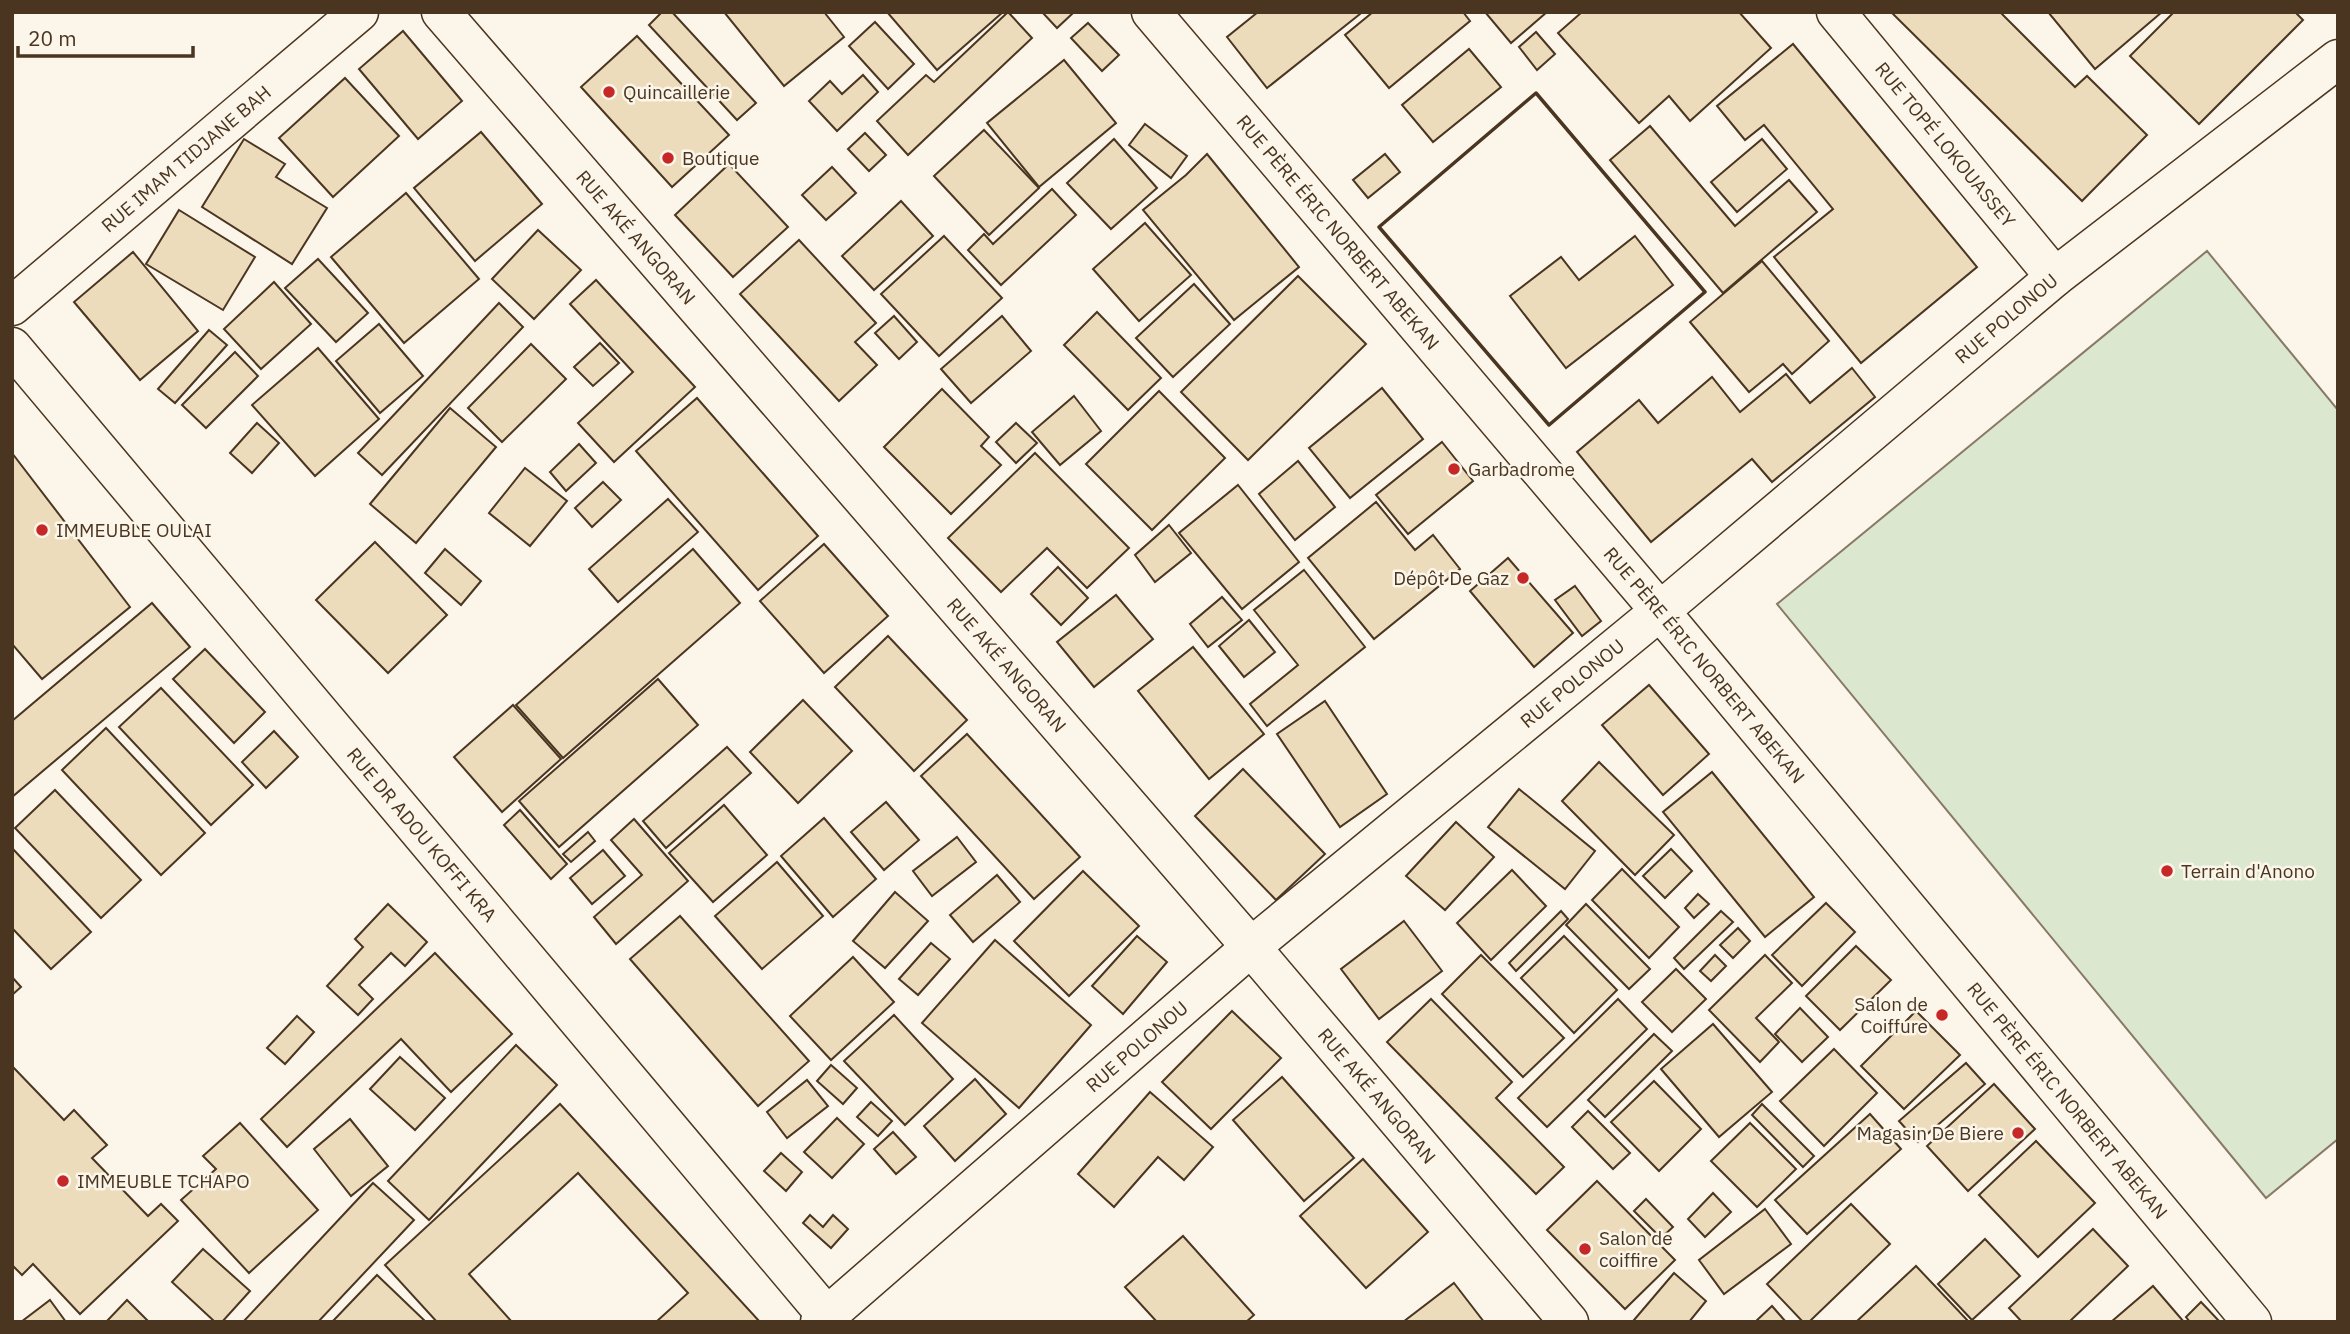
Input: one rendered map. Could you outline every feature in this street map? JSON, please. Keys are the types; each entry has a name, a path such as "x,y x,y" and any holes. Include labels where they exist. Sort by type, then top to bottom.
{"street":[{"name":"RUE IMAM TIDJANE BAH","path":"12,306 359,12"},
{"name":"RUE AKÉ ANGORAN","path":"441,12 1251,947 1569,1322"},
{"name":"RUE PÈRE ÉRIC NORBERT ABEKAN","path":"1151,12 1660,611 2252,1322"},
{"name":"RUE TOPÉ LOKOUASSEY","path":"1836,12 2055,277"},
{"name":"RUE POLONOU","path":"826,1320 1251,947 1660,611 2055,277 2338,59"},
{"name":"RUE DR ADOU KOFFI KRA","path":"12,347 826,1320"}],"green space":[{"name":"Terrain d'Anono","path":"2207,251 2338,410 2338,1139 2266,1198 1777,604"}],"building":[{"path":"662,12 672,12 756,103 737,120 649,25"},
{"path":"724,12 824,12 844,37 784,86"},
{"path":"887,12 1003,12 937,70"},
{"path":"1008,12 1032,38 908,155 877,121 926,75 934,82"},
{"path":"1042,12 1073,12 1073,13 1057,28"},
{"path":"1258,12 1360,14 1267,88 1227,37"},
{"path":"1373,12 1463,12 1470,21 1389,88 1345,35"},
{"path":"1485,12 1547,12 1511,43"},
{"path":"1582,12 1739,12 1771,48 1690,121 1669,96 1639,123 1558,33"},
{"path":"1891,12 2000,12 2075,87 2087,76 2147,135 2082,201"},
{"path":"2048,12 2162,12 2095,69"},
{"path":"2174,12 2295,12 2303,20 2199,124 2130,56"},
{"path":"875,22 914,64 888,89 849,46"},
{"path":"1088,23 1119,55 1102,71 1071,38"},
{"path":"403,31 462,101 418,139 359,69"},
{"path":"1536,32 1555,54 1537,70 1519,47"},
{"path":"637,36 729,135 672,187 581,87"},
{"path":"1793,44 1977,267 1861,363 1774,257 1833,209 1764,125 1745,140 1717,106"},
{"path":"1469,49 1501,87 1433,142 1402,105"},
{"path":"1064,60 1116,123 1039,187 987,123"},
{"path":"863,75 878,92 837,131 809,101 830,81 842,94"},
{"path":"345,78 399,136 333,197 279,138"},
{"path":"1145,124 1187,156 1171,178 1129,145"},
{"path":"1650,126 1735,226 1789,180 1817,212 1723,293 1610,160"},
{"path":"984,130 1039,188 989,235 934,176"},
{"path":"481,132 542,204 475,261 414,188"},
{"path":"865,133 886,155 869,171 848,149"},
{"path":"244,139 285,164 276,177 327,208 292,264 202,207"},
{"path":"1114,139 1157,188 1111,229 1067,183"},
{"path":"1762,139 1787,169 1737,212 1711,182"},
{"path":"1207,154 1299,267 1234,320 1143,210"},
{"path":"1385,154 1400,172 1368,198 1353,180"},
{"path":"729,164 788,227 733,277 675,215"},
{"path":"832,167 856,193 826,220 802,195"},
{"path":"1052,189 1076,215 1001,285 968,250 984,234 993,244"},
{"path":"406,193 479,279 404,343 331,257"},
{"path":"901,201 933,236 874,290 842,256"},
{"path":"179,210 255,257 223,310 146,264"},
{"path":"1145,223 1191,275 1139,321 1093,269"},
{"path":"538,230 581,270 534,319 492,279"},
{"path":"944,236 1002,298 939,356 881,294"},
{"path":"1635,236 1673,285 1566,368 1510,296 1561,257 1579,280"},
{"path":"799,240 876,323 855,342 877,365 839,401 740,294"},
{"path":"133,252 198,331 140,380 74,302"},
{"path":"318,259 368,313 336,342 285,288"},
{"path":"1762,261 1829,341 1792,374 1783,364 1749,392 1690,322"},
{"path":"1298,276 1366,344 1248,460 1181,392"},
{"path":"596,280 695,387 614,462 578,423 633,372 570,304"},
{"path":"274,282 311,324 261,369 224,329"},
{"path":"1194,284 1230,324 1173,377 1136,338"},
{"path":"499,303 523,327 382,475 358,453"},
{"path":"1097,312 1161,378 1128,410 1064,345"},
{"path":"894,316 917,342 899,359 875,333"},
{"path":"1002,316 1031,351 971,403 941,369"},
{"path":"379,324 423,376 380,413 336,361"},
{"path":"209,330 227,345 175,403 158,389"},
{"path":"600,343 619,363 593,386 574,367"},
{"path":"531,344 566,379 502,442 468,408"},
{"path":"318,348 379,419 315,476 252,405"},
{"path":"235,352 258,376 206,428 182,405"},
{"path":"1852,368 1875,397 1772,482 1752,459 1651,542 1577,452 1639,400 1658,423 1712,377 1740,412 1786,374 1810,403"},
{"path":"1382,388 1423,439 1350,498 1309,448"},
{"path":"942,389 989,437 981,446 1001,465 951,514 884,447"},
{"path":"1159,391 1225,458 1152,530 1086,464"},
{"path":"1074,396 1101,431 1060,465 1032,432"},
{"path":"697,398 818,536 758,590 636,451"},
{"path":"450,408 496,447 416,543 370,504"},
{"path":"257,423 279,443 252,473 230,453"},
{"path":"1016,423 1037,443 1016,463 996,442"},
{"path":"1442,442 1473,481 1408,534 1376,495"},
{"path":"579,444 596,463 566,491 550,472"},
{"name":"IMMEUBLE OULAI","path":"12,453 130,607 42,679 12,644"},
{"path":"1035,453 1129,548 1087,588 1047,548 1001,592 948,538"},
{"path":"1298,461 1335,507 1295,540 1259,494"},
{"path":"525,468 567,501 530,546 489,513"},
{"path":"603,482 621,500 592,527 575,508"},
{"path":"1238,485 1299,562 1242,609 1179,533"},
{"path":"668,499 698,532 618,602 589,569"},
{"path":"1376,502 1415,550 1433,535 1460,569 1374,639 1308,558"},
{"path":"1169,525 1191,553 1155,582 1135,555"},
{"path":"375,542 447,615 388,673 316,600"},
{"path":"824,544 888,616 824,673 760,601"},
{"path":"445,549 481,581 461,605 425,573"},
{"path":"693,549 740,603 563,758 516,705"},
{"path":"1508,558 1573,633 1534,667 1470,591"},
{"path":"1058,567 1088,598 1061,625 1031,594"},
{"path":"1304,570 1365,647 1267,726 1250,704 1298,665 1254,610"},
{"path":"1575,586 1601,621 1582,636 1555,600"},
{"path":"1116,595 1153,639 1094,687 1057,642"},
{"path":"1222,597 1242,620 1208,647 1190,624"},
{"path":"152,603 190,647 12,797 12,721"},
{"path":"1249,620 1275,652 1244,677 1219,646"},
{"path":"888,636 967,720 914,771 835,687"},
{"path":"1193,647 1264,734 1209,779 1138,691"},
{"path":"205,649 265,712 234,743 173,679"},
{"path":"658,679 698,725 559,847 519,801"},
{"path":"1649,685 1709,754 1663,795 1602,725"},
{"path":"161,688 253,785 211,825 119,727"},
{"path":"803,700 852,751 798,803 750,752"},
{"path":"1325,701 1387,794 1340,827 1277,734"},
{"path":"513,705 561,759 502,812 454,757"},
{"path":"106,728 205,833 161,875 62,770"},
{"path":"274,731 298,757 266,788 242,762"},
{"path":"967,734 1080,857 1034,899 921,776"},
{"path":"727,747 751,773 666,848 643,821"},
{"path":"1599,762 1674,835 1635,875 1562,801"},
{"path":"1243,769 1325,854 1276,900 1195,816"},
{"path":"1712,772 1814,897 1765,937 1663,812"},
{"path":"1519,789 1595,851 1565,889 1488,827"},
{"path":"55,790 141,880 101,918 15,828"},
{"path":"886,802 919,840 884,870 851,832"},
{"path":"724,805 767,855 713,902 669,853"},
{"path":"520,810 567,864 551,879 504,825"},
{"path":"824,818 876,879 833,917 781,856"},
{"path":"634,819 688,881 616,944 594,917 642,875 611,840"},
{"path":"1456,822 1494,857 1445,910 1406,876"},
{"path":"588,832 595,841 571,862 563,854"},
{"path":"957,837 976,862 932,896 913,871"},
{"path":"12,848 91,932 51,969 12,928"},
{"path":"1671,849 1692,871 1665,898 1643,876"},
{"path":"603,850 625,876 592,904 570,878"},
{"path":"777,862 823,916 762,969 715,916"},
{"path":"1622,869 1679,927 1649,958 1592,900"},
{"path":"1512,870 1546,906 1491,960 1457,923"},
{"path":"1083,871 1139,926 1069,996 1014,941"},
{"path":"997,875 1020,902 973,942 950,915"},
{"path":"895,892 928,921 885,968 853,941"},
{"path":"1698,894 1709,904 1694,918 1685,908"},
{"path":"1826,903 1855,932 1802,986 1772,955"},
{"path":"388,904 427,942 405,966 391,953 359,985 373,999 358,1015 327,986 363,947 355,939"},
{"path":"1586,904 1650,969 1629,989 1566,925"},
{"path":"1561,911 1568,919 1516,971 1509,963"},
{"path":"1721,911 1733,922 1684,969 1674,958"},
{"path":"680,916 809,1061 758,1106 630,959"},
{"path":"1404,921 1442,971 1379,1019 1341,969"},
{"path":"1738,928 1750,941 1733,958 1720,945"},
{"path":"1137,936 1167,962 1123,1014 1092,986"},
{"path":"1564,936 1617,990 1574,1033 1521,978"},
{"path":"995,940 1091,1025 1019,1108 922,1023"},
{"path":"931,943 950,959 918,995 899,979"},
{"path":"1856,946 1891,980 1840,1030 1806,996"},
{"path":"435,953 512,1034 451,1092 401,1039 287,1147 261,1119"},
{"path":"1481,955 1564,1038 1523,1077 1442,994"},
{"path":"1715,955 1726,966 1711,981 1700,971"},
{"path":"1765,955 1792,983 1756,1018 1779,1042 1760,1062 1709,1010"},
{"path":"853,957 894,1002 831,1060 790,1016"},
{"path":"1676,969 1706,999 1672,1032 1642,1002"},
{"path":"12,977 21,987 12,995"},
{"path":"1431,999 1512,1082 1496,1098 1564,1167 1536,1194 1387,1042"},
{"path":"1618,999 1647,1029 1547,1127 1518,1098"},
{"path":"1800,1008 1828,1037 1802,1062 1775,1034"},
{"path":"1232,1011 1281,1058 1211,1129 1162,1082"},
{"path":"1916,1011 1960,1055 1904,1109 1861,1066"},
{"path":"894,1015 953,1079 905,1125 844,1061"},
{"path":"297,1016 314,1032 285,1064 267,1048"},
{"path":"1713,1024 1772,1092 1719,1137 1661,1069"},
{"path":"1654,1034 1672,1051 1605,1117 1588,1100"},
{"path":"516,1045 557,1085 429,1220 388,1181"},
{"path":"1834,1049 1877,1093 1824,1146 1780,1101"},
{"path":"400,1057 445,1098 415,1130 370,1089"},
{"path":"1966,1063 1985,1084 1918,1142 1899,1121"},
{"path":"831,1065 857,1088 843,1104 817,1081"},
{"name":"IMMEUBLE TCHAPO","path":"12,1066 64,1120 74,1110 107,1145 92,1158 148,1216 161,1204 178,1221 80,1314 33,1264 22,1275 12,1265"},
{"path":"1282,1077 1354,1158 1304,1201 1233,1120"},
{"path":"975,1079 1006,1114 955,1161 924,1126"},
{"path":"807,1080 828,1106 787,1138 767,1112"},
{"path":"1654,1081 1701,1129 1659,1171 1611,1122"},
{"path":"1994,1084 2035,1129 1968,1191 1927,1146"},
{"path":"1150,1092 1213,1147 1184,1180 1158,1157 1114,1207 1078,1174"},
{"path":"871,1102 892,1121 878,1136 857,1117"},
{"path":"560,1104 760,1322 656,1322 688,1293 578,1173 469,1274 512,1322 437,1322 385,1265"},
{"path":"1762,1104 1814,1156 1803,1167 1752,1115"},
{"path":"1588,1111 1630,1153 1613,1169 1572,1127"},
{"path":"1870,1114 1901,1149 1807,1234 1775,1200"},
{"path":"837,1118 864,1144 832,1178 804,1152"},
{"path":"350,1119 388,1166 351,1196 314,1149"},
{"path":"240,1123 318,1210 249,1273 181,1200 216,1169 203,1156"},
{"path":"1750,1123 1796,1169 1757,1207 1711,1161"},
{"path":"893,1132 916,1157 896,1174 874,1149"},
{"path":"2036,1141 2095,1203 2038,1257 1979,1195"},
{"path":"781,1153 802,1172 786,1191 764,1171"},
{"path":"1363,1159 1428,1232 1366,1288 1300,1216"},
{"path":"1597,1181 1675,1260 1625,1309 1547,1230"},
{"path":"373,1183 414,1220 318,1322 243,1322"},
{"path":"1713,1193 1731,1212 1705,1237 1688,1219"},
{"path":"1646,1199 1673,1227 1661,1238 1634,1211"},
{"path":"1851,1204 1890,1244 1809,1322 1803,1322 1767,1284"},
{"path":"1765,1209 1791,1244 1724,1294 1699,1260"},
{"path":"810,1215 823,1227 833,1215 848,1229 831,1248 803,1223"},
{"path":"2093,1229 2128,1266 2069,1322 2022,1322 2009,1308"},
{"path":"1183,1236 1254,1315 1246,1322 1157,1322 1125,1287"},
{"path":"1985,1239 2020,1276 1972,1320 1938,1284"},
{"path":"203,1249 250,1291 222,1322 215,1322 172,1282"},
{"path":"1916,1266 1969,1322 1856,1322"},
{"path":"1674,1273 1706,1301 1689,1322 1636,1322 1634,1320"},
{"path":"377,1275 426,1322 332,1322"},
{"path":"1454,1283 1484,1322 1403,1322"},
{"path":"2153,1286 2184,1322 2111,1322"},
{"path":"50,1300 66,1322 21,1322"},
{"path":"127,1300 149,1322 106,1322"},
{"path":"2201,1302 2220,1322 2190,1322 2186,1317"},
{"path":"1772,1306 1786,1322 1755,1322"}],"wall":[{"path":"1536,93 1705,292 1549,425 1379,227 1536,93"}],"place":[{"name":"Quincaillerie","path":"609,92"},
{"name":"Boutique","path":"668,158"},
{"name":"Garbadrome","path":"1454,469"},
{"name":"IMMEUBLE OULAI","path":"42,530"},
{"name":"Dépôt De Gaz","path":"1523,578"},
{"name":"Terrain d'Anono","path":"2167,871"},
{"name":"Salon de Coiffure","path":"1942,1015"},
{"name":"Magasin De Biere","path":"2018,1133"},
{"name":"IMMEUBLE TCHAPO","path":"63,1181"},
{"name":"Salon de coiffire","path":"1585,1249"}]}
